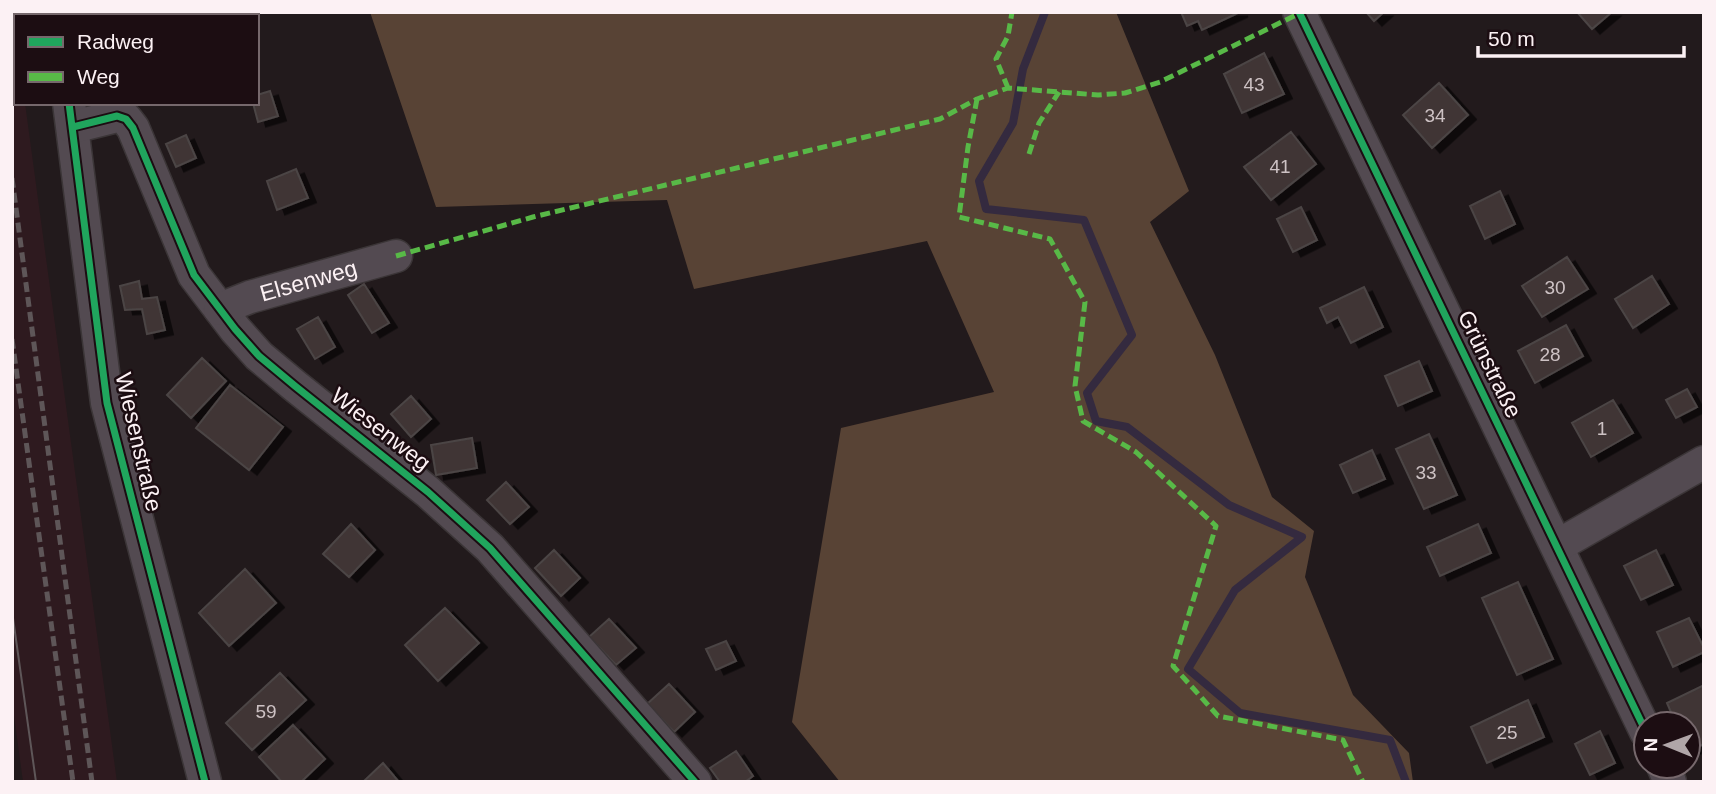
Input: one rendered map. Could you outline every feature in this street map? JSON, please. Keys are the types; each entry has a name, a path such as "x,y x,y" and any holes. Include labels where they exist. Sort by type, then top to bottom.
{"street":[{"name":"Grünstraße","path":"1299,12 1635,710"},
{"name":"Wiesenweg","path":"71,115 117,116 126,119 133,128 194,275 235,330 259,356 428,492 490,548 695,782"},
{"name":"Wiesenstraße","path":"71,115 107,403 205,782"},
{"name":"Elsenweg","path":"220,309 396,256"},
{"path":"1557,546 1704,462"}],"shaded area":[{"path":"12,12 14,105 25,105 117,782 23,782 12,701"},
{"path":"370,12 1116,12 1189,191 1150,222 1215,355 1272,497 1314,531 1305,577 1353,695 1409,753 1413,782 840,782 792,722 841,428 994,392 927,241 694,289 667,200 436,207"}],"building":[{"path":"202,12 202,14 175,14"},
{"path":"1181,12 1240,12 1202,30 1198,21 1187,26"},
{"path":"1366,12 1384,12 1374,21"},
{"path":"1577,12 1612,12 1592,29"},
{"path":"1264,53 1284,94 1242,113 1224,74"},
{"path":"1439,83 1468,115 1432,148 1403,115"},
{"path":"270,91 278,116 258,122 254,105 259,105 259,94"},
{"path":"1291,132 1316,164 1271,200 1244,167"},
{"path":"186,135 196,158 176,167 166,144"},
{"path":"296,169 308,198 277,210 267,181"},
{"path":"1500,191 1515,224 1485,239 1470,206"},
{"path":"1301,207 1317,240 1293,252 1277,219"},
{"path":"1567,257 1588,289 1542,317 1522,286"},
{"path":"1652,276 1669,304 1633,328 1615,299"},
{"path":"139,281 142,299 157,297 165,330 147,334 142,309 125,310 120,286"},
{"path":"364,284 389,323 372,333 348,295"},
{"path":"1364,287 1383,327 1351,343 1338,317 1327,323 1320,308"},
{"path":"318,317 335,347 315,359 297,329"},
{"path":"1566,325 1583,356 1535,383 1518,351"},
{"path":"202,358 226,381 191,418 167,395"},
{"path":"1419,361 1432,391 1398,406 1385,376"},
{"path":"230,385 283,427 249,470 196,428"},
{"path":"1687,389 1697,407 1676,418 1666,400"},
{"path":"411,396 431,419 411,437 391,414"},
{"path":"1613,400 1633,433 1591,457 1572,423"},
{"path":"1429,434 1457,495 1424,509 1396,449"},
{"path":"472,438 477,468 436,475 431,445"},
{"path":"1372,450 1385,479 1353,493 1340,465"},
{"path":"506,482 529,507 510,524 487,500"},
{"path":"351,524 375,550 349,577 323,554"},
{"path":"1478,524 1491,553 1440,576 1427,547"},
{"path":"554,550 580,578 561,596 535,568"},
{"path":"1656,550 1673,585 1641,600 1624,566"},
{"path":"245,569 276,603 229,646 199,613"},
{"path":"1518,582 1553,659 1517,675 1482,598"},
{"path":"445,608 479,643 438,681 405,645"},
{"path":"1689,618 1704,652 1673,667 1657,632"},
{"path":"609,619 636,648 616,665 589,637"},
{"path":"726,641 736,661 716,670 706,649"},
{"path":"280,673 306,700 252,750 226,723"},
{"path":"669,684 695,712 674,732 647,704"},
{"path":"1704,685 1704,744 1702,745 1702,710 1670,710 1667,703"},
{"path":"1528,700 1544,737 1487,763 1471,727"},
{"path":"293,725 325,759 301,782 282,782 259,757"},
{"path":"1600,731 1615,763 1590,775 1575,744"},
{"path":"736,751 753,776 745,782 720,782 710,768"},
{"path":"383,763 399,782 364,781"}],"waterway":[{"path":"1045,12 1023,69 1013,123 979,181 986,209 1084,220 1132,335 1087,393 1096,421 1127,427 1229,505 1302,537 1235,590 1188,669 1240,713 1390,740 1406,782"}],"tram line":[{"path":"12,611 36,782"}],"railway":[{"path":"12,178 92,782"},
{"path":"12,339 73,782"}],"marked path":[{"path":"1008,88 996,59 1008,36 1012,12"},
{"path":"396,256 533,217 940,119 977,99 1008,88 1098,95 1125,93 1160,82 1300,13"},
{"path":"1029,154 1039,123 1059,92"},
{"path":"977,99 959,217 1050,239 1085,302 1075,386 1083,421 1136,452 1216,526 1173,666 1218,716 1343,740 1363,782"}],"cycle path":[{"path":"1299,12 1635,710"},
{"path":"69,105 107,403 205,782"},
{"path":"73,127 117,116 126,119 133,128 194,275 235,329 259,356 428,492 490,548 695,782"}]}
